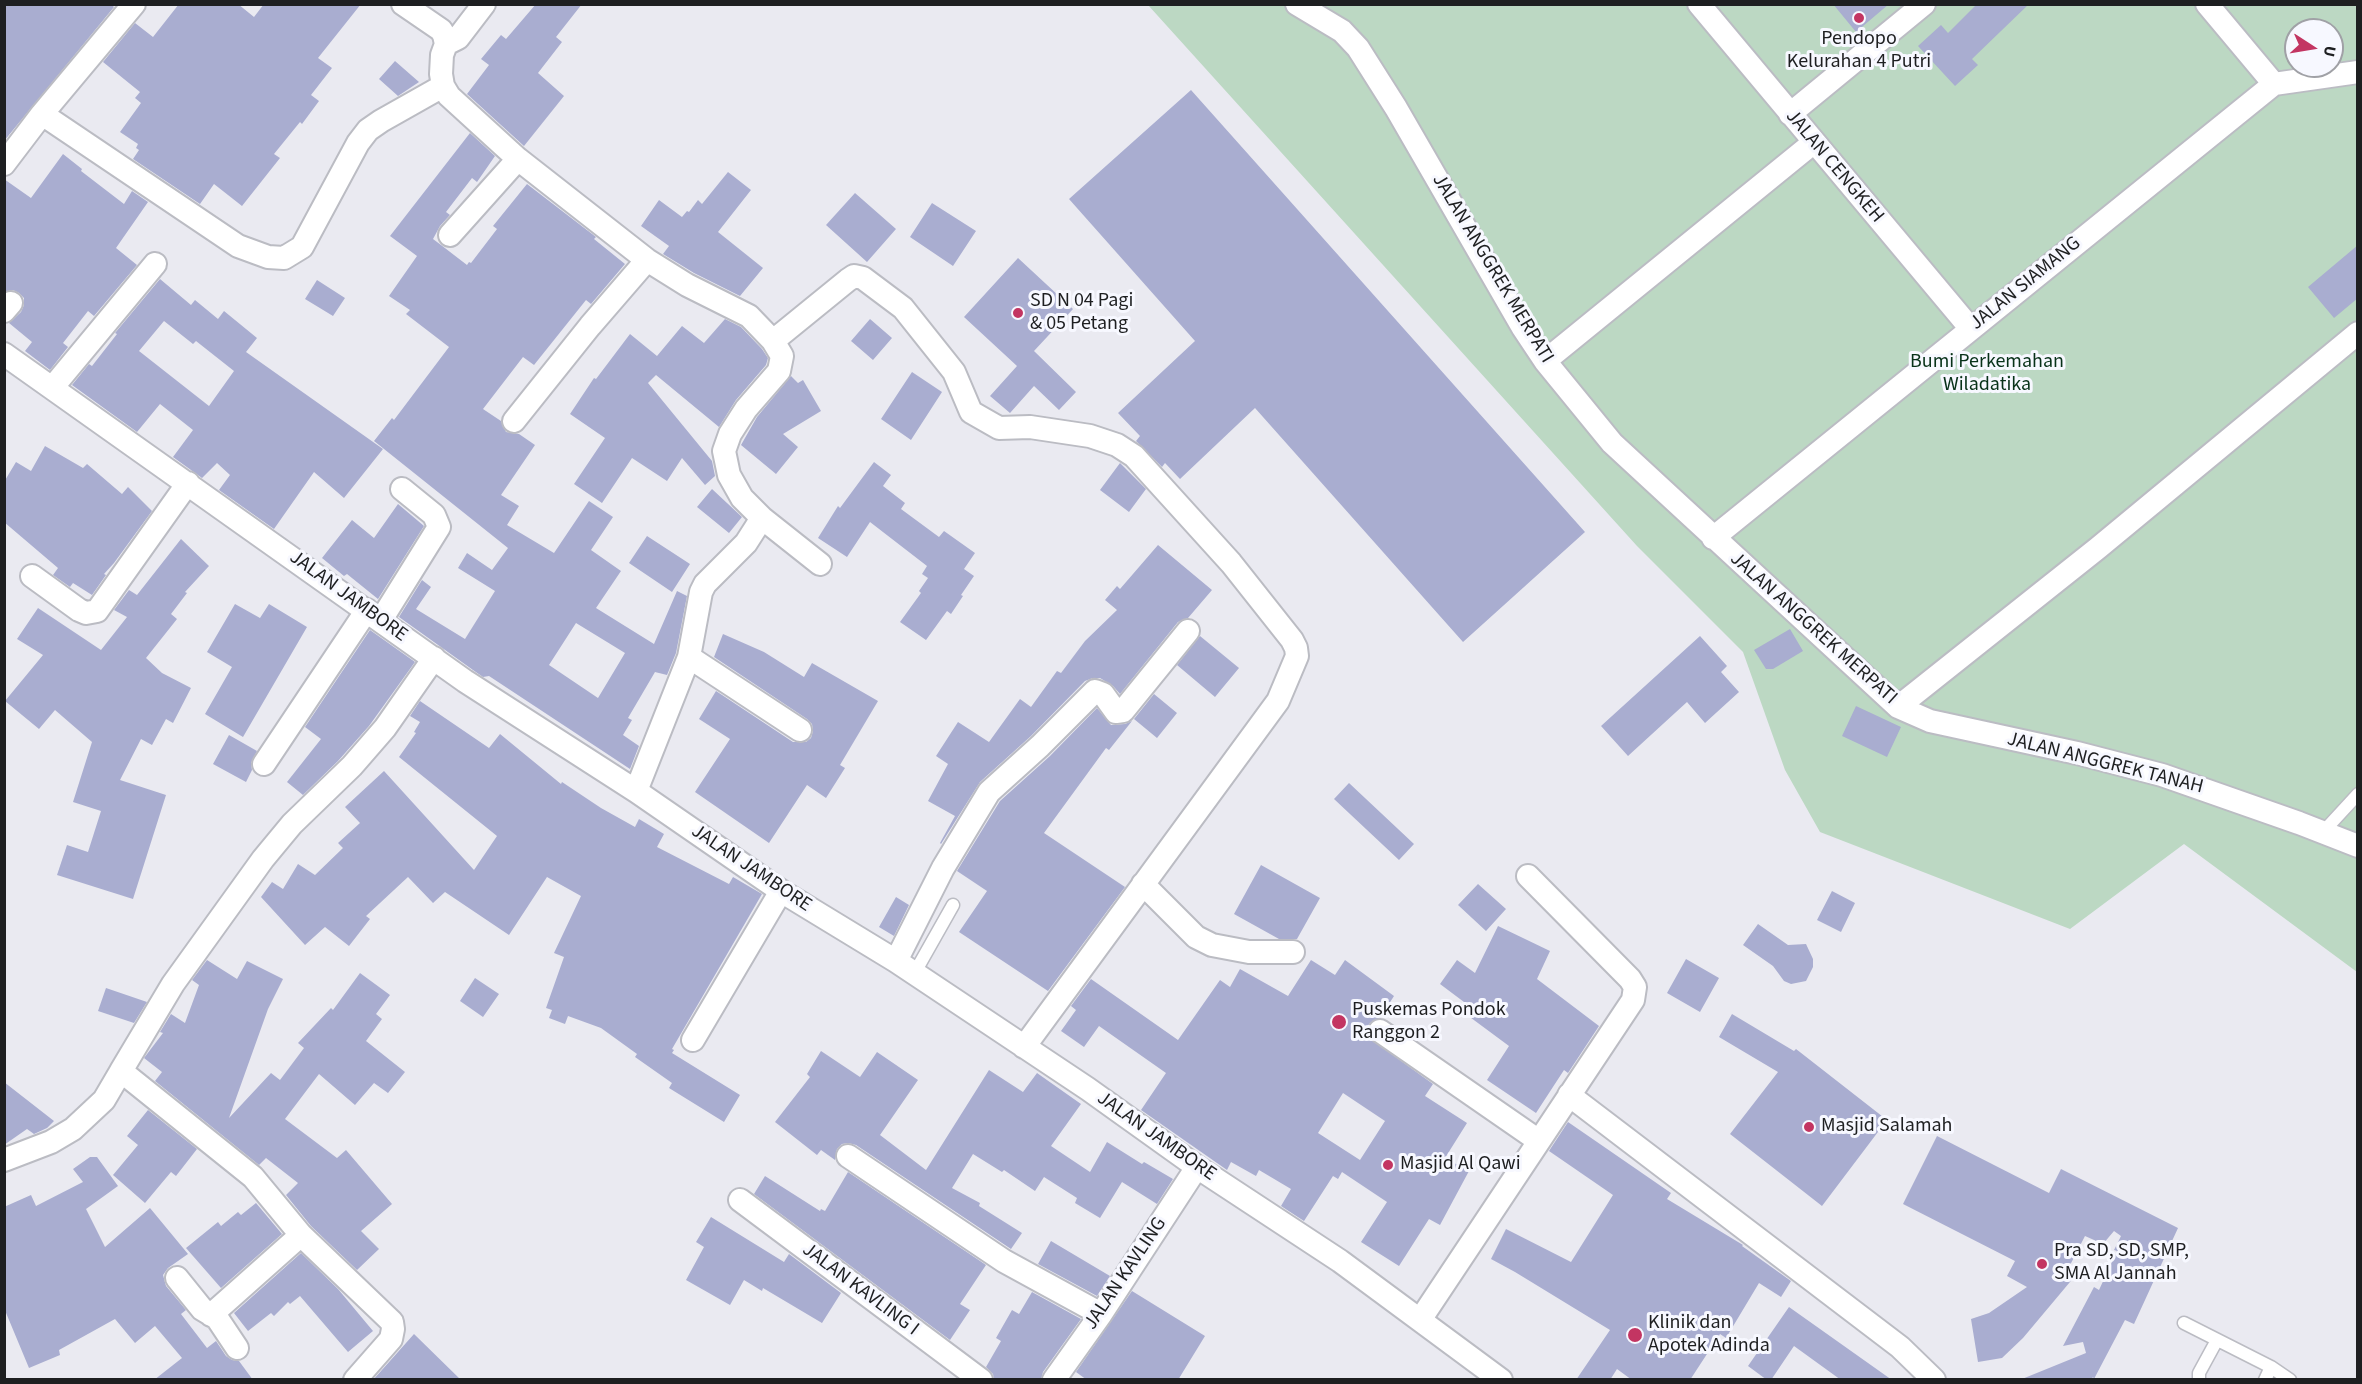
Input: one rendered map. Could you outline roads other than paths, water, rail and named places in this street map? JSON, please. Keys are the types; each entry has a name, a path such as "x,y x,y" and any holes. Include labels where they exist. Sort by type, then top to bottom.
{"street":[{"path":"4,164 42,114 134,4"},
{"path":"403,4 441,30 444,35 446,44 442,56 443,86 449,96 518,159 647,260 687,285 749,316 774,341 782,356 782,367 746,409 730,434 724,451 729,475 742,498 762,518 820,564"},
{"path":"446,44 458,38 484,4"},
{"name":"JALAN ANGGREK MERPATI","path":"1297,4 1342,31 1358,48 1396,108 1523,328 1545,361 1612,443 1713,538 1907,712"},
{"name":"JALAN CENGKEH","path":"1699,4 1971,329"},
{"path":"1790,114 1924,4"},
{"path":"2207,4 2274,84 2358,72"},
{"name":"JALAN SIAMANG","path":"1713,538 2274,84"},
{"path":"42,114 238,246 267,256 284,258 302,247 358,143 368,130 443,86"},
{"path":"1545,361 1813,143"},
{"path":"450,235 518,159"},
{"path":"514,421 590,326 647,260"},
{"path":"52,388 155,264"},
{"path":"774,341 848,280 854,276 862,278 903,308 954,372 971,412 999,428 1030,427 1090,436 1117,445 1134,456 1231,563 1292,640 1297,656 1278,701 1024,1047"},
{"path":"1907,712 2098,548 2358,333"},
{"name":"JALAN JAMBORE","path":"4,354 465,681 636,790 781,891 896,961 1088,1089 1197,1167 1340,1261 1501,1380"},
{"path":"32,576 79,610 86,613 97,611 188,483"},
{"path":"264,764 439,527 434,515 402,489"},
{"path":"636,790 689,657 701,592 705,584 746,543 762,518"},
{"path":"896,961 943,868 989,792 1040,746 1095,691 1103,694 1116,712 1123,711 1188,630"},
{"path":"689,657 800,730"},
{"path":"4,1160 51,1142 73,1129 104,1100 173,984 263,859 292,824 336,783 385,728 434,658"},
{"name":"JALAN ANGGREK TANAH","path":"1907,712 2162,775 2358,846"},
{"path":"1420,1320 1633,1000 1635,987 1630,979 1528,876"},
{"path":"1143,884 1189,930 1212,945 1250,951 1293,952"},
{"path":"693,1040 781,891"},
{"path":"1380,1031 1539,1141"},
{"path":"121,1071 253,1177 301,1235 392,1322 391,1339 355,1380"},
{"path":"1569,1095 1900,1347 1934,1380"},
{"path":"849,1156 1004,1261 1101,1314"},
{"name":"JALAN KAVLING","path":"1054,1380 1101,1314 1197,1167"},
{"name":"JALAN KAVLING I","path":"740,1200 981,1380"},
{"path":"211,1315 301,1235"},
{"path":"177,1278 202,1309 218,1318 237,1348"}],"lane":[{"path":"2323,832 2358,794"},
{"path":"914,974 953,905"},
{"path":"2184,1323 2271,1367 2290,1380"},
{"path":"2199,1380 2199,1373 2217,1340"},
{"path":"2265,1380 2271,1367"}],"place":[{"name":"Pendopo Kelurahan 4 Putri","path":"1859,18"},
{"name":"SD N 04 Pagi & 05 Petang","path":"1018,313"},
{"name":"Puskemas Pondok Ranggon 2","path":"1339,1022"},
{"name":"Masjid Salamah","path":"1809,1127"},
{"name":"Masjid Al Qawi","path":"1388,1165"},
{"name":"Pra SD, SD, SMP, SMA Al Jannah","path":"2042,1264"},
{"name":"Klinik dan Apotek Adinda","path":"1635,1335"}],"park label":[{"name":"Bumi Perkemahan Wiladatika","path":"1987,374"}]}
